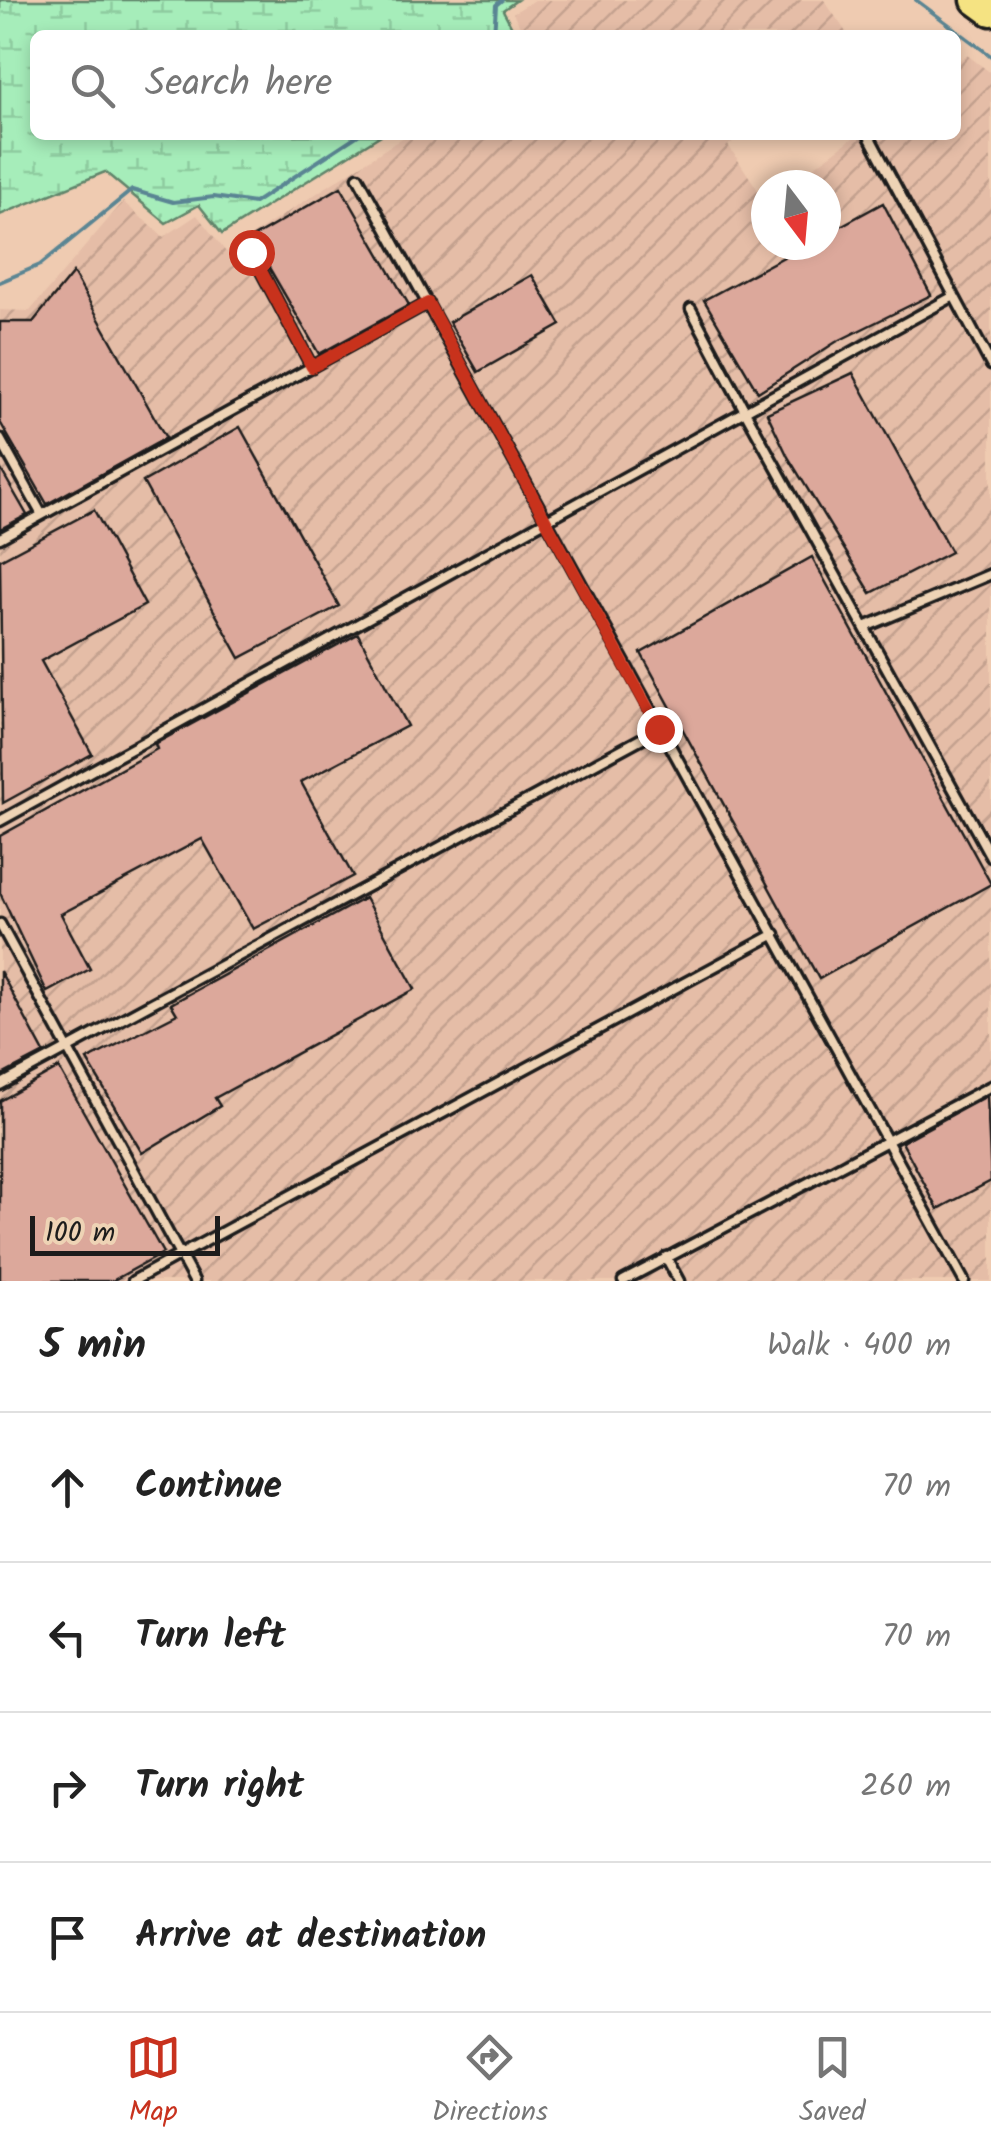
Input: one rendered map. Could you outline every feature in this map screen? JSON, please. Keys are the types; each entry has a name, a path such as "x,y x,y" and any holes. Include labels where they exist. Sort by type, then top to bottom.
{"highway":[{"path":"976,0 991,11"}],"lane":[{"path":"871,140 991,364"},
{"path":"358,177 659,729 891,1140 964,1281"},
{"path":"251,252 312,367"},
{"path":"0,821 954,296"},
{"path":"0,538 428,303"},
{"path":"691,309 991,857"},
{"path":"0,439 42,516"},
{"path":"865,626 991,574"},
{"path":"0,1085 659,729"},
{"path":"0,924 194,1281"},
{"path":"133,1281 775,934"},
{"path":"623,1281 991,1086"},
{"path":"666,1257 679,1281"}],"shaded area":[{"path":"535,0 824,0 845,30 522,30 513,13"},
{"path":"967,55 991,73 991,1281 0,1281 0,310 30,311 123,202 164,237 197,215 226,252 399,140 734,140 728,145 751,180 751,260 841,260 841,170 809,170 850,140 961,140 961,59"}],"green space":[{"path":"0,0 517,0 503,10 513,30 30,30 30,140 373,140 222,234 199,205 166,223 105,172 0,215"}],"building":[{"path":"341,187 409,305 319,354 252,238"},
{"path":"883,203 931,295 836,342 758,392 704,300 778,260 841,260 841,226"},
{"path":"73,273 166,438 47,504 0,422 0,322 33,322"},
{"path":"532,275 561,325 478,372 449,322"},
{"path":"853,373 951,552 871,593 788,457 767,413"},
{"path":"240,427 339,606 240,658 143,482"},
{"path":"0,468 27,515 0,529"},
{"path":"94,510 145,605 41,661 92,754 3,803 0,560"},
{"path":"812,557 991,884 819,979 641,653"},
{"path":"358,634 407,726 301,782 353,876 253,929 202,839 61,914 90,969 47,992 0,893 0,836 157,749 155,744"},
{"path":"365,898 415,989 215,1098 220,1106 142,1153 87,1060 177,1014 171,1004"},
{"path":"0,971 44,1053 0,1076"},
{"path":"59,1068 163,1253 112,1281 0,1281 0,1101"},
{"path":"987,1096 991,1181 938,1209 902,1142"}],"waterway":[{"path":"494,30 496,5 502,0"},
{"path":"916,0 956,30"},
{"path":"961,34 991,56"},
{"path":"0,282 40,265 132,190 173,202 214,197 254,203 350,140"}],"route":[{"path":"251,252 312,367 428,303 659,729"}]}
